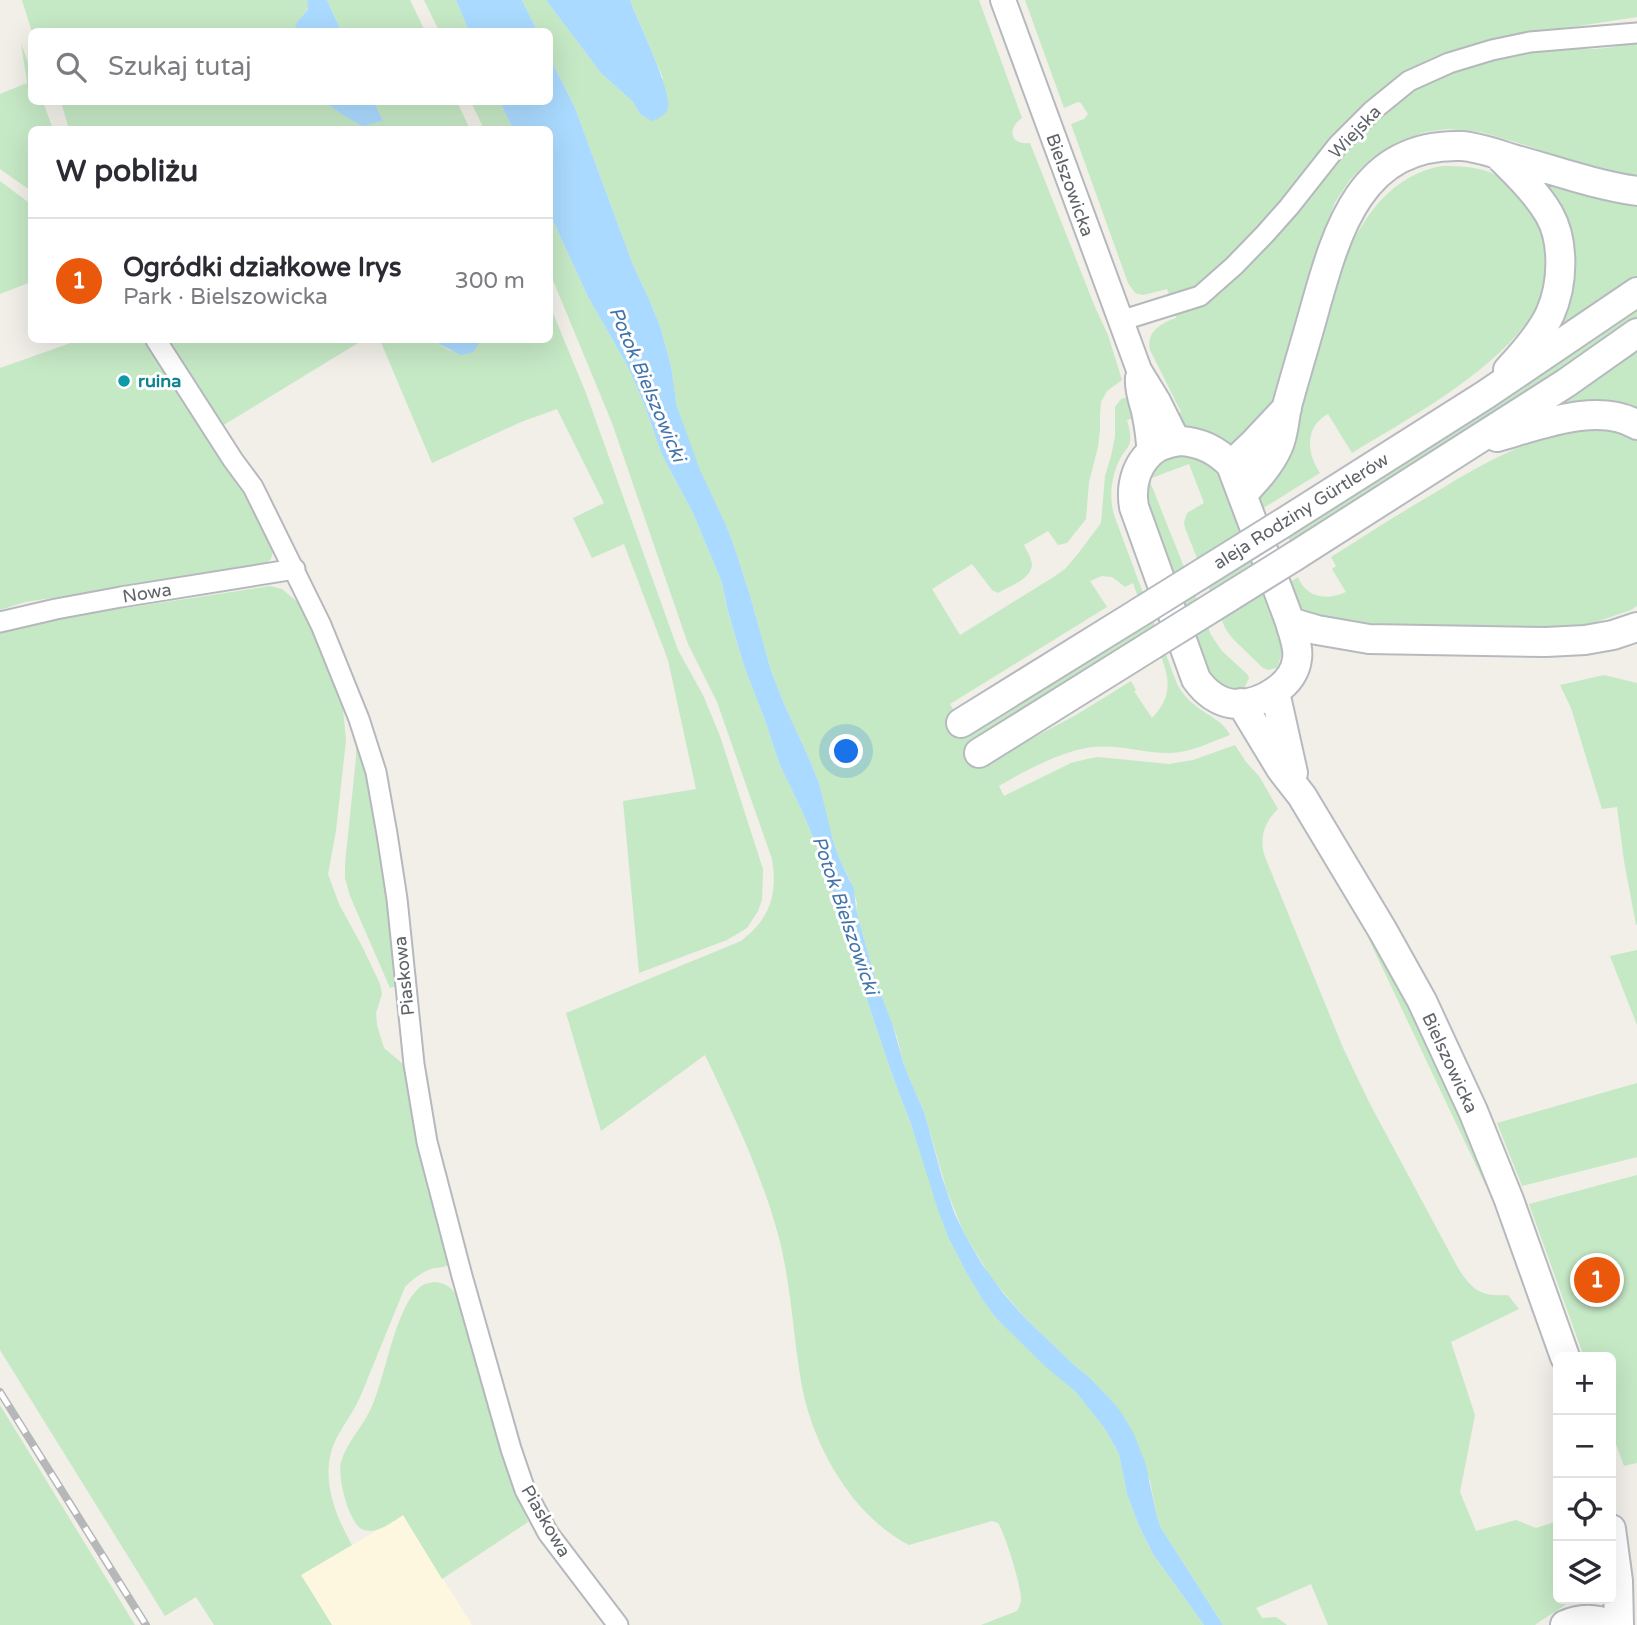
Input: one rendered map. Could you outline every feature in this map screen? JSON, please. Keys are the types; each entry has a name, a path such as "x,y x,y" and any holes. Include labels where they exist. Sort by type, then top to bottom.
{"main road":[{"path":"1243,494 1278,449 1287,408 1337,238 1352,205 1387,167 1429,149 1465,146 1611,187 1637,191"},
{"path":"1485,395 1533,340 1549,315 1559,275 1559,245 1549,214 1525,182 1497,154"},
{"name":"aleja Rodziny Gürtlerów","path":"961,723 1485,395 1637,292"},
{"name":"aleja Rodziny Gürtlerów","path":"979,753 1474,443 1637,333"},
{"path":"1231,465 1287,408"},
{"path":"1474,443 1579,416 1602,415 1629,420 1637,425"},
{"path":"1180,441 1206,447 1221,455 1231,465 1290,622 1297,656 1290,676 1275,692 1241,704 1225,702 1208,692 1192,669 1132,499 1134,479 1141,464 1160,446 1180,441"},
{"path":"1290,622 1317,630 1369,639 1546,642 1612,635 1637,626"},
{"path":"1297,656 1369,639"},
{"path":"1275,692 1296,786"},
{"path":"1241,704 1281,769 1296,786"},
{"name":"Bielszowicka","path":"1296,786 1389,942 1427,1013 1473,1111 1509,1200 1563,1352"},
{"path":"1613,1541 1618,1581 1619,1625"},
{"path":"1569,1623 1588,1604"},
{"path":"1569,1623 1596,1620 1611,1625"}],"street":[{"name":"Bielszowicka","path":"1003,0 1139,370"},
{"name":"Wiejska","path":"1120,321 1199,296 1265,234 1338,145 1372,111 1409,81 1449,63 1492,50 1530,43 1637,33"},
{"name":"Piaskowa","path":"158,343 253,487 321,625 359,719 376,772 395,886 408,1014 427,1142 511,1449 525,1490 548,1533 618,1625"},
{"path":"1139,370 1180,441"},
{"path":"1139,370 1137,382 1148,430 1149,456"},
{"name":"Nowa","path":"0,622 56,609 295,569"}],"shaded area":[{"path":"403,1515 472,1625 332,1625 301,1575"}],"green space":[{"path":"22,0 307,0 308,8 296,25 297,28 31,28"},
{"path":"327,0 410,0 424,28 340,28"},
{"path":"424,0 456,0 468,28 438,28"},
{"path":"522,0 546,0 601,73 633,102 640,114 663,78 630,0 979,0 1022,118 1014,127 1013,136 1018,142 1030,143 1108,335 1122,380 1107,391 1101,402 1098,447 1089,482 1086,519 1067,543 1058,545 1048,531 1024,545 1031,560 1030,571 1021,580 998,593 992,590 972,564 932,589 960,635 1065,569 1101,523 1105,476 1115,437 1115,407 1121,399 1128,397 1133,418 1127,420 1130,442 1114,474 1111,494 1114,515 1177,684 1190,701 1219,722 1230,735 1176,753 1112,747 1082,749 1044,762 999,786 1004,796 1071,763 1098,757 1169,764 1193,760 1235,745 1259,776 1278,809 1269,819 1264,831 1265,857 1344,1050 1370,1104 1463,1276 1473,1287 1484,1293 1508,1295 1519,1309 1451,1342 1475,1415 1460,1492 1476,1531 1516,1520 1536,1528 1553,1523 1553,1604 1565,1604 1558,1610 1535,1625 1328,1625 1311,1584 1256,1608 1262,1618 1276,1617 1287,1625 1223,1625 1161,1528 1150,1481 1115,1404 1027,1320 992,1279 963,1231 947,1191 925,1115 904,1065 897,1037 875,978 856,910 857,903 828,826 819,783 771,671 749,592 726,525 700,471 684,429 660,326 633,265 575,108 553,64 553,28 536,28","holes":["1102,576 1112,577 1125,587 1133,583 1146,620 961,723 950,704 1107,607 1090,581","1151,632 1167,676 1166,696 1152,718 1134,691 1136,690 1131,681 1076,715 986,763"]},
{"path":"1025,0 1637,0 1637,17 1487,40 1443,53 1415,66 1365,108 1301,176 1295,190 1204,285 1170,297 1167,289 1143,295 1135,293 1128,283 1071,124 1084,119 1088,114 1078,102 1064,108"},
{"path":"21,43 28,63 28,105 44,105 52,126 28,126 28,189 0,169 0,94 27,83"},
{"path":"1637,43 1637,179 1555,158 1535,148 1481,132 1448,129 1425,132 1399,141 1361,168 1335,202 1288,360 1264,420 1239,442 1228,444 1192,432 1182,425 1175,416 1181,412 1150,350 1153,333 1176,318 1174,312 1351,142 1406,93 1443,73 1511,52 1569,46 1593,49"},
{"path":"62,105 329,105 340,113 383,121 375,105 458,105 469,126 68,126"},
{"path":"472,105 501,105 512,126 483,126"},
{"path":"1442,166 1490,172 1511,186 1540,221 1549,273 1539,302 1522,329 1469,378 1408,420 1352,453 1328,414 1320,419 1312,433 1310,449 1320,473 1257,512 1258,498 1298,420 1339,272 1356,236 1377,204 1391,191 1423,171"},
{"path":"1539,178 1637,200 1637,280 1548,341 1556,320"},
{"path":"0,181 28,202 28,283 0,294"},
{"path":"553,221 587,295 628,367 662,455 693,513 722,583 744,666 779,763 829,875 875,1024 949,1239 966,1272 996,1318 1075,1391 1105,1429 1119,1454 1127,1494 1153,1554 1204,1625 981,1625 1017,1611 1021,1601 1013,1561 998,1523 992,1521 909,1545 869,1516 852,1497 825,1452 806,1405 786,1273 772,1214 746,1145 705,1055 601,1131 566,1013 741,941 765,915 770,905 774,883 772,859 717,702 688,644 612,423 553,280"},
{"path":"1637,306 1637,321 1291,544 1286,532"},
{"path":"553,313 586,393 678,650 703,695 720,736 763,869 762,900 758,911 747,928 727,940 639,973 623,801 696,789 668,660 624,544 592,558 573,518 604,503 557,409 521,422 432,463 381,343 436,343 451,351 479,343 553,343"},
{"path":"71,343 149,343 178,394 246,490 272,541 271,559 263,566 25,602 0,610 0,368"},
{"path":"167,343 358,343 222,426"},
{"path":"1637,347 1637,414 1550,406"},
{"path":"1604,428 1637,439 1637,606 1631,610 1590,624 1563,629 1384,628 1302,617 1283,586 1298,577 1306,589 1318,596 1346,592 1332,569 1336,566 1331,557 1495,458 1558,434"},
{"path":"1195,454 1216,469 1222,478 1281,637 1282,653 1277,668 1263,668 1225,628 1185,528 1187,513 1204,503 1189,464 1149,479 1211,635 1222,651 1249,678 1244,689 1224,685 1208,673 1153,531 1144,485 1163,459"},
{"path":"270,586 282,589 300,604 343,709 346,740 336,831 328,874 339,904 380,984 382,994 376,1013 377,1025 384,1048 403,1064 451,1263 426,1271 405,1287 361,1395 331,1453 331,1494 352,1545 301,1575 332,1625 214,1625 196,1597 165,1616 0,1350 0,632 65,616"},
{"path":"1604,675 1637,683 1636,925 1617,807 1602,809 1571,708 1560,685"},
{"path":"356,739 371,797 382,858 397,980 394,987 390,988 350,896 345,878"},
{"path":"1363,927 1400,987 1438,1059 1500,1216"},
{"path":"1637,950 1637,1025 1610,956"},
{"path":"1637,1083 1637,1157 1522,1186 1497,1123"},
{"path":"1637,1175 1637,1463 1624,1466 1616,1444 1616,1352 1582,1352 1529,1204"},
{"path":"435,1282 448,1286 458,1297 511,1477 528,1522 442,1579 403,1515 385,1527 374,1530 359,1527 345,1500 340,1469 347,1447 372,1406 404,1310 420,1287"},
{"path":"0,1405 135,1625 0,1625"}],"water":[{"path":"307,0 327,0 340,28 296,28 295,25 308,9"},
{"path":"456,0 522,0 536,28 468,28"},
{"path":"546,0 630,0 665,87 668,108 664,115 652,121 640,114 633,102 601,73"},
{"name":"Potok Bielszowicki","path":"553,64 575,108 633,265 660,326 671,366 677,407 700,470 734,546 771,671 819,783 832,837 854,889 856,910 875,978 904,1065 925,1115 954,1212 982,1264 1003,1293 1027,1320 1090,1378 1124,1417 1145,1462 1161,1528 1223,1625 1204,1625 1153,1554 1127,1494 1119,1454 1105,1429 1075,1391 1048,1369 996,1318 966,1272 949,1239 875,1024 829,875 779,763 744,666 722,583 693,513 662,455 628,367 587,295 553,221 553,126 512,126 501,105 553,105"},
{"path":"329,105 375,105 383,121 362,126"},
{"path":"437,343 478,343 474,352 461,355"}],"railway":[{"path":"0,1392 146,1625"}],"place":[{"name":"ruina","path":"124,381"},
{"name":"Ogródki działkowe Irys","path":"1597,1280"}]}
